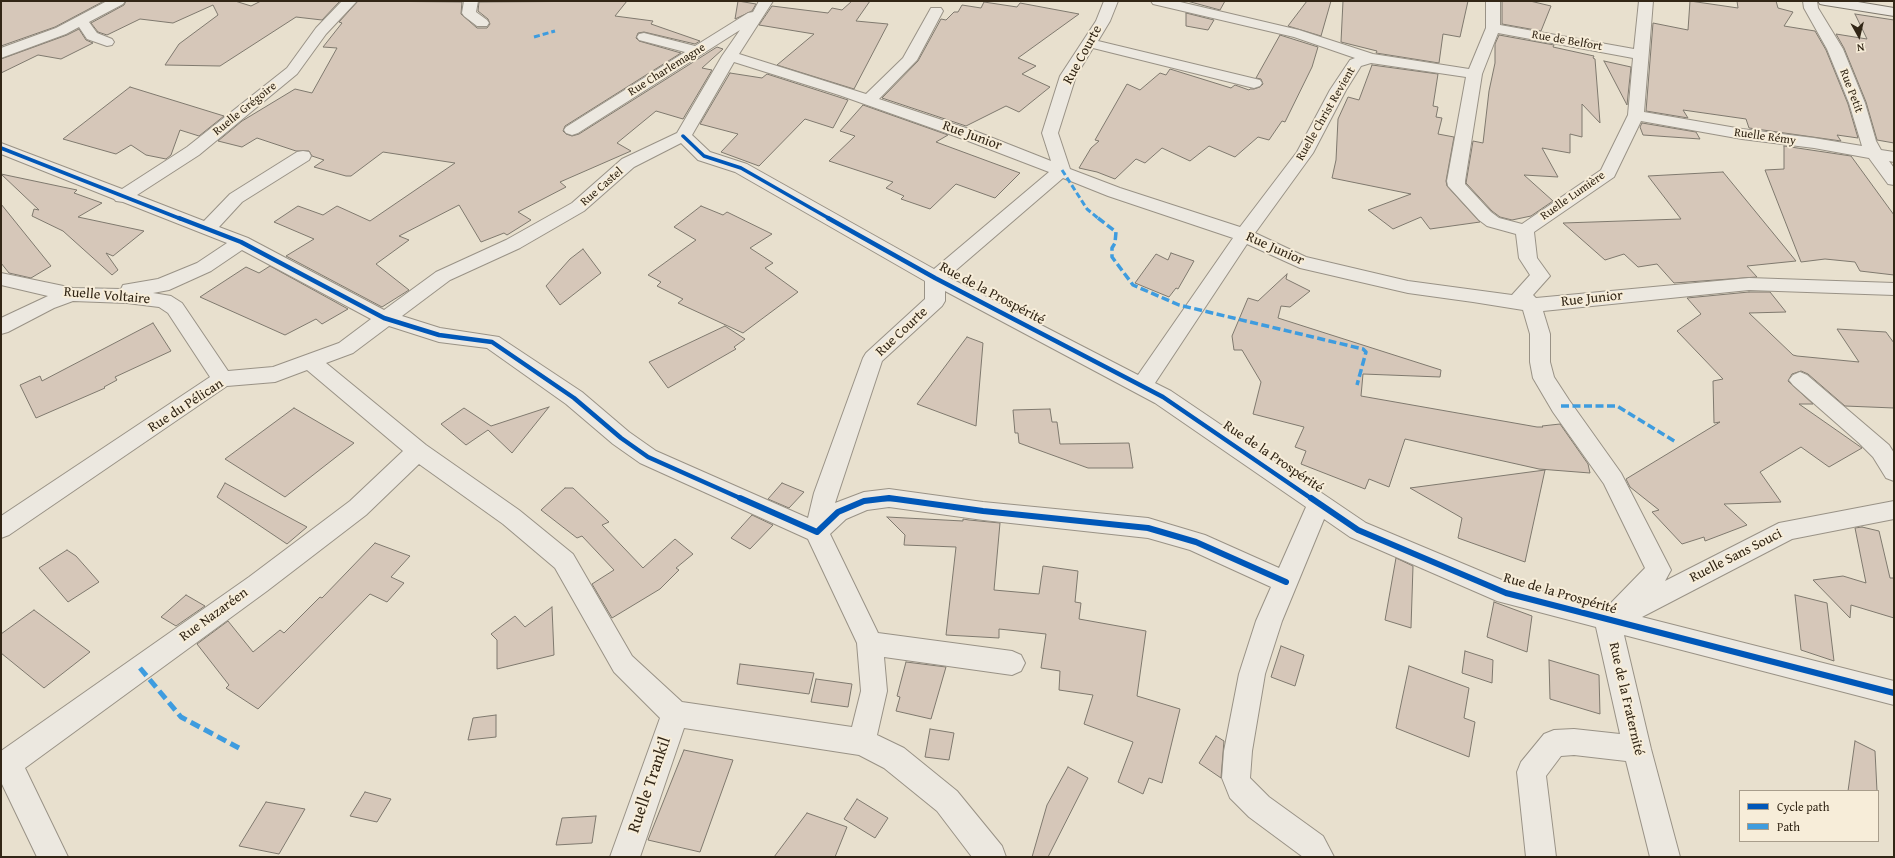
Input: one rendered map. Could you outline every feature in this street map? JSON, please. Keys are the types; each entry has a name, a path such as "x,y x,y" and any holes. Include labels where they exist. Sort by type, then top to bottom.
{"street":[{"path":"1,53 61,31 118,1"},
{"name":"Ruelle Grégoire","path":"122,197 152,176 193,151 292,71 321,31 350,1"},
{"path":"471,1 469,13 482,23"},
{"name":"Rue Courte","path":"1062,170 1050,133 1068,76 1103,21 1111,1"},
{"path":"1158,1 1299,34 1370,58"},
{"path":"1493,1 1493,28 1474,74 1456,181 1457,186 1479,208 1484,216 1493,222 1525,230 1528,258 1540,276 1522,295 1531,305 1540,334 1540,362 1544,378 1561,406 1613,479 1659,570 1610,621"},
{"name":"Ruelle Lumière","path":"1525,230 1608,174 1636,115 1646,1"},
{"name":"Rue Petit","path":"1810,1 1811,8 1835,49 1857,103 1868,141 1874,153 1894,180"},
{"path":"1825,1 1894,12"},
{"path":"683,136 730,56 764,6"},
{"name":"Rue Charlemagne","path":"572,130 764,6"},
{"path":"869,100 909,60 936,11"},
{"path":"81,20 92,36 107,42"},
{"name":"Rue de Belfort","path":"1493,28 1642,55"},
{"path":"644,37 698,50"},
{"path":"1089,43 1254,83"},
{"name":"Rue Junior","path":"730,56 869,100 1062,170 1114,192 1244,235 1300,262 1408,287 1531,305 1750,284 1894,289"},
{"name":"Ruelle Christ Revient","path":"1142,386 1244,235 1305,153 1338,90 1355,63 1370,58 1474,74"},
{"name":"Ruelle Rémy","path":"1636,115 1742,134 1814,143 1894,157"},
{"name":"Rue de la Prospérité","path":"683,136 704,156 741,168 935,278 1163,397 1358,530 1506,593 1894,694"},
{"name":"Rue Castel","path":"384,318 443,276 513,244 578,207 628,163 683,136"},
{"path":"1,148 122,197 241,242 384,318 439,335 492,342 574,398 622,438 648,457 817,532 870,643 874,692 862,742"},
{"path":"207,229 236,198 303,156"},
{"path":"935,278 1062,170"},
{"path":"1,327 47,303 73,295 115,292 162,285 204,267 241,242"},
{"name":"Rue Courte","path":"817,532 826,493 873,358 935,301 935,278"},
{"name":"Ruelle Voltaire","path":"1,279 73,295 127,296 164,301 175,308 222,379"},
{"name":"Rue du Pélican","path":"1,528 222,379 275,374 346,348 384,318"},
{"path":"309,361 418,451 511,517 564,561 623,664 675,714 746,726 862,742 894,758 947,801 991,857"},
{"path":"1800,380 1867,438 1880,451 1894,472"},
{"name":"Rue Nazaréen","path":"5,765 258,584 358,508 418,451"},
{"path":"817,532 838,512 864,501 889,498 913,500 983,511 1148,528 1196,542 1286,582"},
{"path":"1319,502 1269,621 1252,674 1238,751 1236,778 1240,788 1259,807 1313,846 1319,857"},
{"name":"Ruelle Sans Souci","path":"1610,621 1787,530 1894,510"},
{"name":"Rue de la Fraternité","path":"1610,621 1609,627 1637,749 1665,857"},
{"path":"870,643 1012,663"},
{"name":"Ruelle Trankil","path":"625,857 675,714"},
{"path":"1541,857 1531,772 1554,743 1574,742 1637,749"},
{"path":"5,765 53,857"}],"building":[{"path":"1,1 104,1 55,27 1,46"},
{"path":"126,1 235,1 251,6 261,1 340,1 322,20 296,17 220,66 165,65 179,44 218,15 213,5 173,23 140,19 107,35 98,32 91,23 124,5"},
{"path":"358,1 462,2 461,14 477,28 487,28 490,24 488,19 478,11 479,2 627,1 615,16 653,21 651,24 700,41 695,44 644,32 638,33 636,38 639,41 681,53 565,126 563,131 572,136 579,134 717,47 723,49 702,68 712,70 683,119 656,111 617,143 631,151 560,182 566,187 518,212 531,220 507,235 504,233 481,242 459,205 399,236 409,240 376,264 409,290 382,307 286,256 314,239 274,222 298,206 323,215 337,206 370,221 455,163 383,152 351,176 346,176 314,167 324,160 312,156 309,151 296,151 257,138 242,147 218,141 242,121 295,89 312,93 337,48 323,47 342,23 339,22"},
{"path":"738,1 756,4 752,11 735,19"},
{"path":"852,1 870,1 856,21 888,24 854,89 777,65 814,34 759,25 772,6 828,13 832,8 842,10"},
{"path":"1187,1 1225,1 1220,10"},
{"path":"1307,1 1331,1 1321,36 1288,26"},
{"path":"1343,1 1468,1 1460,37 1443,34 1439,63 1376,53 1377,51 1341,42"},
{"path":"1502,1 1530,1 1551,6 1541,31 1502,24"},
{"path":"1690,1 1738,8 1737,1 1776,1 1778,8 1793,12 1784,26 1815,31 1826,50 1848,104 1858,138 1837,135 1841,141 1749,128 1746,119 1683,110 1688,118 1646,111 1653,23 1688,30"},
{"path":"984,2 1017,7 1020,3 1079,14 1018,58 1036,66 1022,74 1050,87 1019,112 1006,106 966,126 882,98 918,61 941,19 946,20 954,12 958,12 962,5 981,8"},
{"path":"1186,13 1214,20 1208,30 1186,26"},
{"path":"1855,14 1894,20 1894,143 1877,140 1866,102 1844,48 1836,34 1867,39"},
{"path":"79,29 86,40 93,43 61,59 38,55 1,73 1,59 67,35"},
{"path":"1280,35 1318,47 1312,67 1285,122 1282,121 1269,140 1258,137 1235,157 1209,146 1190,161 1162,148 1145,163 1136,159 1115,179 1097,172 1079,168 1091,148 1099,141 1095,140 1127,84 1140,90 1160,73 1166,75 1170,69 1231,88 1235,85 1249,90 1254,89 1263,84 1261,79 1256,78"},
{"path":"1499,35 1554,45 1553,47 1594,56 1600,123 1582,104 1582,137 1570,134 1570,153 1542,148 1558,177 1524,175 1553,201 1531,216 1512,220 1500,217 1492,211 1466,183 1473,141 1483,143 1489,91 1495,63 1495,44"},
{"path":"1604,61 1631,67 1627,105"},
{"path":"1372,65 1438,74 1433,106 1438,107 1436,117 1442,118 1438,134 1454,137 1446,181 1447,186 1480,222 1430,229 1421,217 1393,229 1368,210 1411,194 1332,178 1336,160 1338,119 1348,97 1359,100"},
{"path":"730,73 762,78 767,74 848,100 833,128 805,119 759,166 721,152 738,134 700,124"},
{"path":"130,87 224,116 199,136 180,130 171,155 166,159 146,155 131,145 116,154 63,139"},
{"path":"863,105 948,135 936,142 1020,173 995,198 956,184 930,209 901,199 904,196 886,188 893,182 829,161 855,136 840,131"},
{"path":"1642,123 1696,132 1700,139 1643,135 1640,127"},
{"path":"1784,146 1851,156 1894,215 1894,275 1860,271 1855,262 1825,259 1801,262 1765,170 1784,169"},
{"path":"1723,172 1796,261 1747,266 1757,277 1674,283 1657,264 1638,267 1624,254 1605,260 1563,223 1681,219 1648,176"},
{"path":"1,174 77,190 74,193 102,203 78,217 144,231 113,256 106,253 118,270 112,275 63,231 32,216 34,209 39,210"},
{"path":"1,204 51,266 31,278 9,273 1,263"},
{"path":"701,206 723,215 727,212 772,234 750,248 773,263 765,268 798,292 743,333 678,303 683,299 657,286 661,282 648,275 696,240 674,227"},
{"path":"583,249 601,273 560,305 546,286 570,259"},
{"path":"1171,253 1194,261 1178,289 1176,288 1169,297 1135,283 1156,254 1168,260"},
{"path":"270,266 348,309 322,324 316,319 285,335 200,297 246,267 259,273"},
{"path":"1287,274 1286,279 1310,291 1290,307 1281,306 1278,318 1441,370 1440,377 1363,374 1361,396 1537,427 1560,424 1588,464 1590,473 1539,469 1405,439 1389,487 1369,479 1365,489 1301,464 1306,451 1295,447 1304,427 1253,414 1261,382 1242,350 1234,350 1232,336 1248,298 1258,301"},
{"path":"1749,292 1770,292 1786,312 1749,313 1793,355 1859,362 1837,329 1886,332 1894,343 1894,408 1845,406 1808,374 1801,371 1792,374 1788,381 1813,404 1799,404 1862,448 1829,467 1801,447 1760,472 1781,502 1724,504 1747,525 1705,541 1704,537 1682,544 1652,512 1659,510 1630,487 1626,479 1720,422 1714,423 1713,381 1723,379 1677,331 1701,314 1687,298"},
{"path":"153,323 171,351 115,377 117,380 104,387 105,388 36,418 20,385 40,376 42,381"},
{"path":"725,326 745,339 734,347 736,349 668,388 649,362"},
{"path":"967,337 983,343 976,426 917,404"},
{"path":"549,407 512,453 488,430 466,445 441,424 464,408 491,426"},
{"path":"294,408 354,443 285,497 225,459"},
{"path":"1050,409 1052,422 1057,422 1060,444 1129,443 1133,468 1088,468 1019,443 1018,433 1015,433 1013,410"},
{"path":"1545,470 1525,562 1458,538 1462,518 1410,488"},
{"path":"225,483 307,527 287,544 217,497"},
{"path":"782,483 804,492 789,508 768,499"},
{"path":"565,488 573,488 609,522 602,525 643,568 675,539 693,554 676,568 679,570 660,589 612,618 592,584 614,570 582,536 577,538 541,510"},
{"path":"752,515 773,525 750,549 731,538"},
{"path":"887,517 963,521 963,519 1000,523 994,590 1039,594 1043,566 1078,571 1075,602 1081,603 1079,619 1146,631 1137,696 1180,709 1162,783 1149,778 1143,794 1118,782 1133,742 1084,724 1093,695 1059,690 1060,671 1041,668 1046,634 999,629 999,638 946,635 956,547 904,545 905,535"},
{"path":"1862,527 1879,531 1890,578 1894,578 1894,618 1851,605 1850,618 1813,580 1843,576 1866,583 1855,528"},
{"path":"375,543 410,556 391,577 404,583 387,602 370,594 258,709 226,688 229,685 197,644 228,621 253,652 280,630 284,633 320,597 322,598"},
{"path":"67,550 76,556 99,582 68,602 39,568"},
{"path":"1396,558 1413,566 1411,628 1385,620"},
{"path":"186,595 205,606 176,626 161,617"},
{"path":"1795,595 1827,603 1834,661 1801,650"},
{"path":"1494,602 1532,616 1527,652 1487,637"},
{"path":"552,607 554,655 497,669 497,640 491,634 515,616 525,627"},
{"path":"34,610 90,652 44,688 1,653 1,634"},
{"path":"1281,646 1304,655 1295,686 1271,677"},
{"path":"1465,651 1493,660 1492,683 1462,673"},
{"path":"1549,660 1599,675 1600,714 1550,699"},
{"path":"906,662 946,667 931,719 896,711 900,697 897,696"},
{"path":"740,664 814,673 809,694 737,684"},
{"path":"1409,666 1469,688 1464,718 1475,722 1469,757 1396,728"},
{"path":"816,679 852,684 848,707 811,702"},
{"path":"496,715 496,737 468,740 473,718"},
{"path":"930,729 954,733 949,760 925,757"},
{"path":"1216,736 1224,741 1221,778 1199,763"},
{"path":"1855,741 1875,751 1877,790 1848,790"},
{"path":"684,750 733,760 700,852 648,840"},
{"path":"1068,767 1088,778 1048,857 1032,857 1047,805"},
{"path":"365,792 391,799 377,822 350,816"},
{"path":"857,799 888,818 875,838 844,819"},
{"path":"266,802 305,809 279,854 239,846"},
{"path":"807,813 847,827 835,857 774,857"},
{"path":"596,816 592,843 556,845 562,818"}],"marked path":[{"path":"534,37 555,31"},
{"path":"1062,170 1087,209 1116,232 1115,243 1112,248 1112,257 1133,285 1179,305 1363,349 1366,352 1357,385"},
{"path":"1561,406 1617,406 1676,442"},
{"path":"140,668 181,717 239,748"}],"cycle path":[{"path":"683,136 704,156 741,168 935,278 1163,397 1358,530 1506,593 1894,693"},
{"path":"1,148 241,242 384,318 439,335 492,342 574,398 621,438 648,457 817,532 838,512 864,501 889,498 913,500 983,511 1148,528 1196,542 1286,582"}]}
